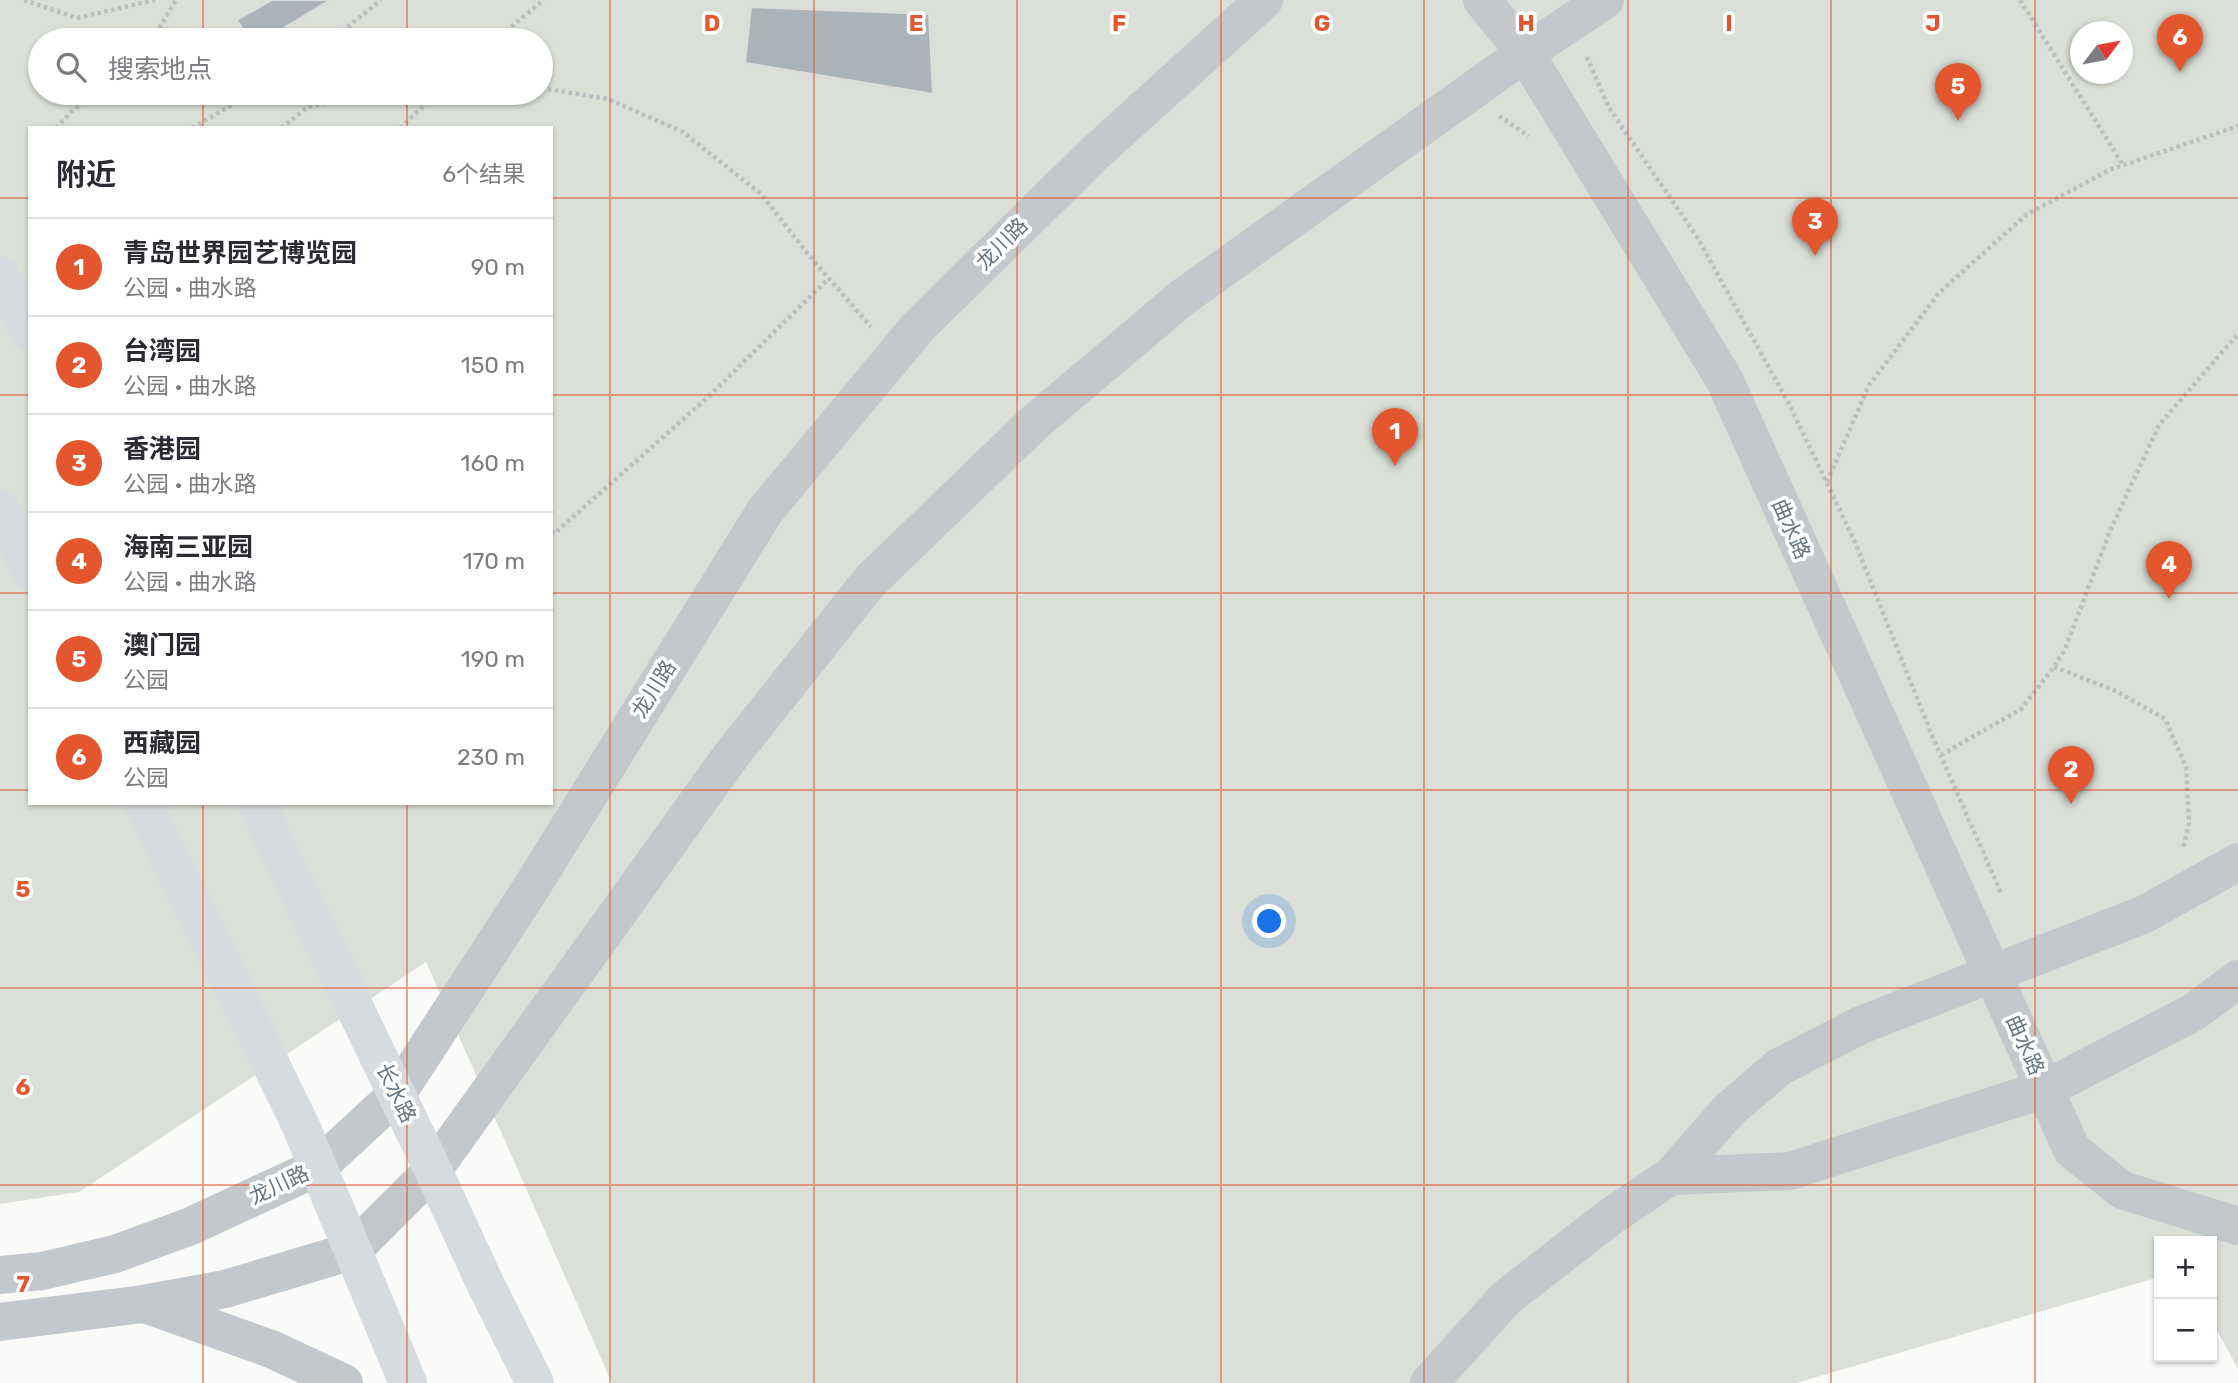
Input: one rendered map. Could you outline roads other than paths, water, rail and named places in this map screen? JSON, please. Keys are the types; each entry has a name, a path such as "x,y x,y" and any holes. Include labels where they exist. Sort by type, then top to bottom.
{"main road":[{"path":"0,275 28,329"},
{"path":"0,509 28,566"},
{"path":"144,805 300,1124 408,1383"},
{"name":"长水路","path":"257,805 535,1383"}],"street":[{"name":"龙川路","path":"0,1275 42,1271 115,1254 191,1226 318,1167 397,1094 531,888 765,511 918,327 1095,153 1264,0"},
{"name":"曲水路","path":"1482,0 1525,53 1724,379 2072,1150 2122,1190 2238,1226"},
{"path":"0,1322 143,1304 225,1289 352,1251 433,1170 733,753 871,580 1034,424 1183,297 1525,53 1605,0"},
{"path":"1429,1383 1506,1298 1610,1217 1671,1177 1728,1110 1779,1067 1861,1025 2145,914 2238,862"},
{"path":"1671,1177 1790,1171 2045,1089 2194,1012 2238,979"},
{"path":"143,1304 271,1349 344,1383"}],"place":[{"name":"西藏园","path":"2180,72"},
{"name":"澳门园","path":"1958,121"},
{"name":"香港园","path":"1815,256"},
{"name":"青岛世界园艺博览园","path":"1395,466"},
{"name":"海南三亚园","path":"2169,599"},
{"name":"台湾园","path":"2071,804"}]}
